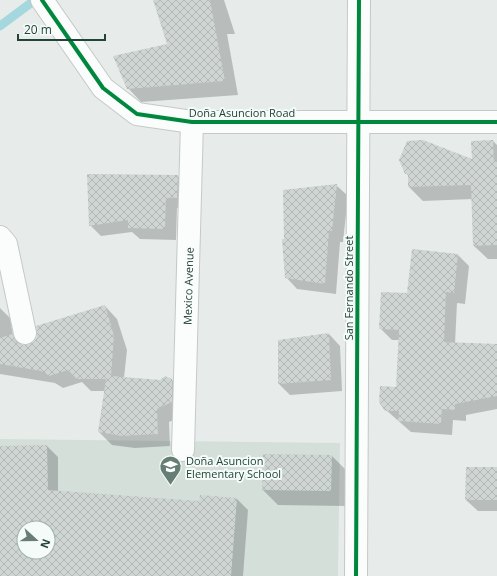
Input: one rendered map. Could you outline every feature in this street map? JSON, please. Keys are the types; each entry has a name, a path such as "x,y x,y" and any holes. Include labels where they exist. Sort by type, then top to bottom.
{"street":[{"name":"Doña Asuncion Road","path":"42,0 103,88 137,114 192,122 497,122"},
{"name":"San Fernando Street","path":"356,576 359,0"},
{"name":"Mexico Avenue","path":"184,450 192,122"},
{"path":"0,237 6,244 25,333"}],"shaded area":[{"name":"Doña Asuncion Elementary School","path":"0,439 340,443 338,576 0,576"}],"building":[{"path":"153,0 210,0 225,81 127,89 113,56 167,44"},
{"path":"423,140 472,159 471,141 493,140 494,162 497,162 497,245 473,246 471,185 408,187 408,174 405,174 399,160 407,141"},
{"path":"87,174 178,175 177,198 166,198 165,229 128,228 128,220 89,226"},
{"path":"337,184 332,231 329,231 325,284 285,278 282,239 284,239 283,190"},
{"path":"412,249 458,254 454,293 446,292 444,342 497,344 497,396 455,404 455,410 442,409 441,424 398,421 399,411 385,411 379,402 380,386 396,387 399,330 379,329 381,292 407,293"},
{"path":"105,305 114,336 111,376 160,380 165,376 172,379 172,402 157,409 158,434 122,436 98,432 106,379 77,379 68,370 49,376 41,371 0,364 0,338 12,334 16,342 22,345 28,345 34,342 37,337 36,326"},
{"path":"329,333 331,380 278,384 278,340"},
{"path":"47,445 48,490 199,501 200,495 237,498 231,576 0,576 0,446"},
{"path":"263,454 332,455 331,491 262,490"},
{"path":"466,467 497,467 497,500 465,500"}],"waterway":[{"path":"0,26 31,3"}],"cycle path":[{"path":"42,0 103,88 137,114 192,122 497,122"},
{"path":"356,576 359,0"}],"place":[{"name":"Doña Asuncion Elementary School","path":"170,486"}]}
